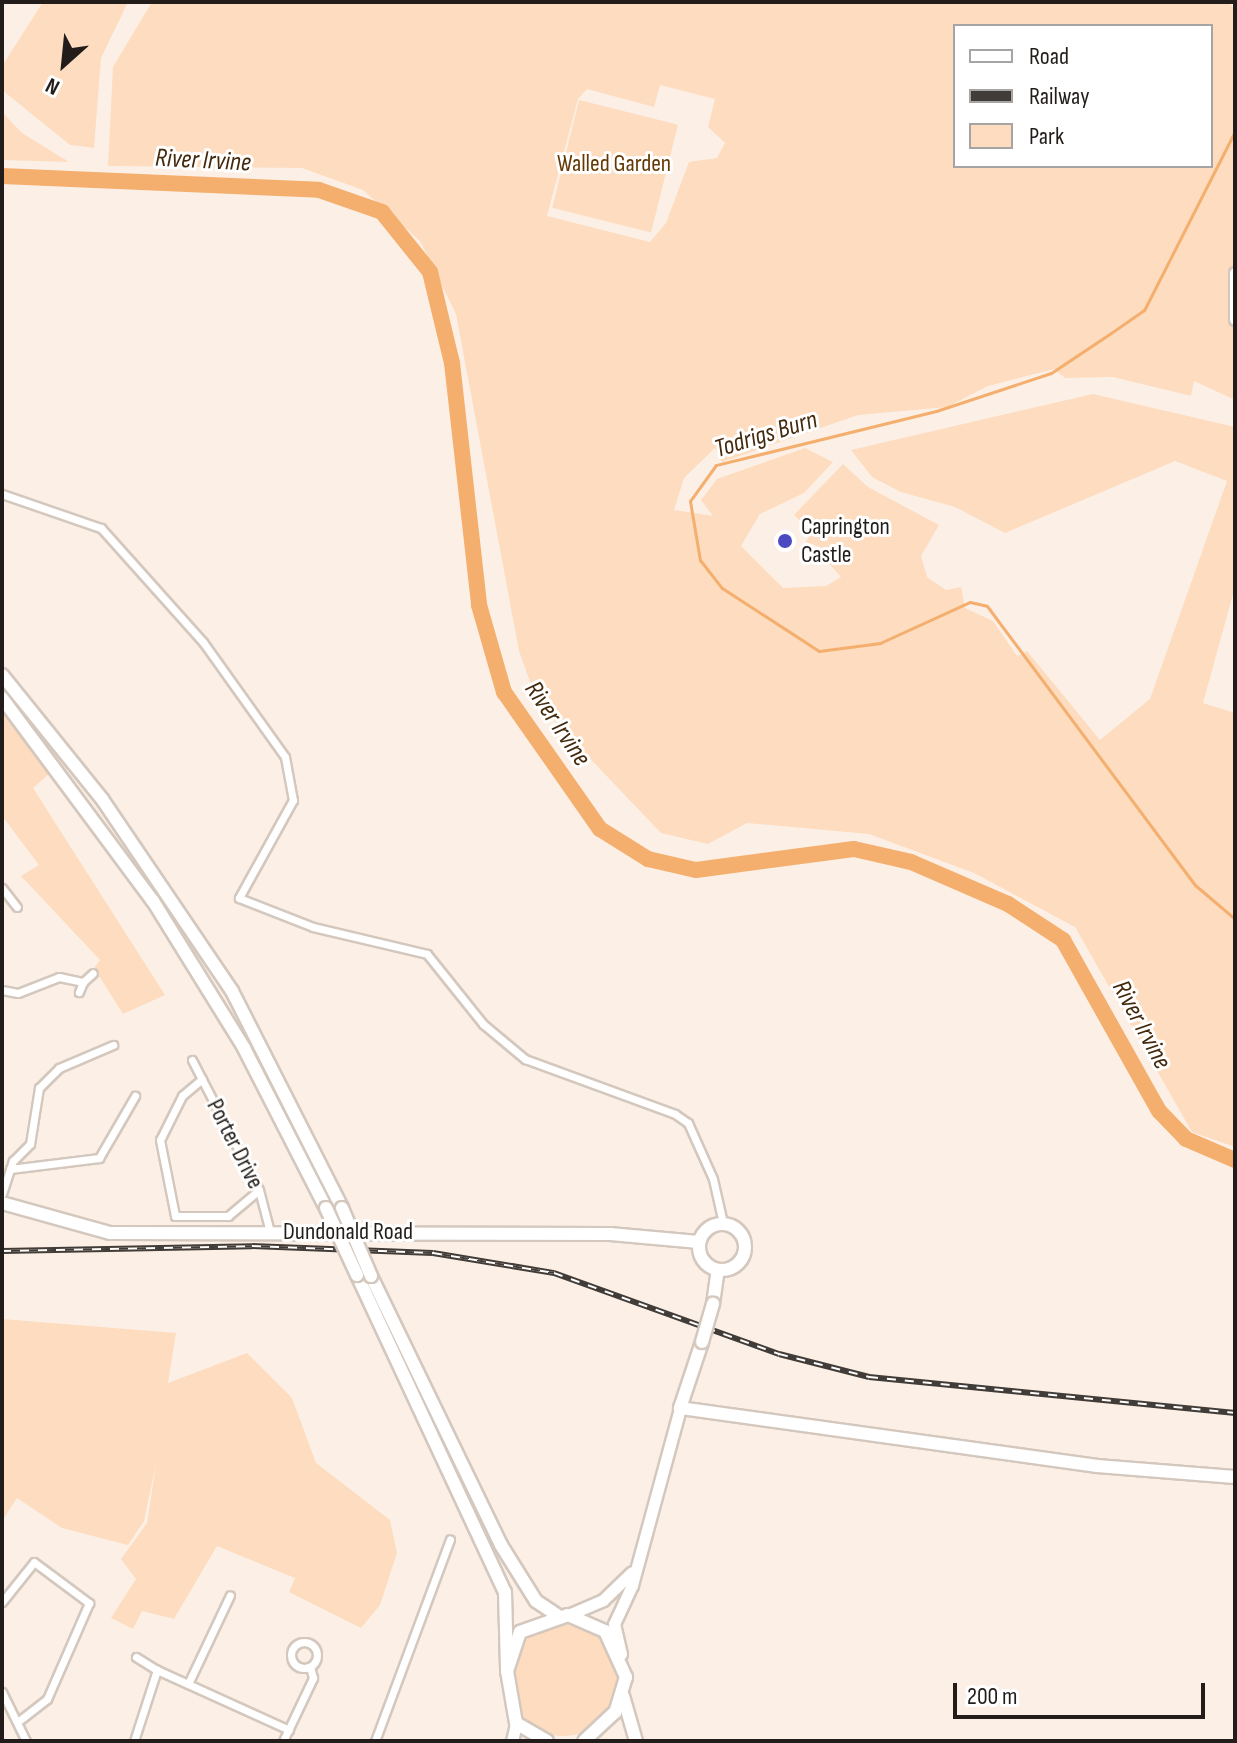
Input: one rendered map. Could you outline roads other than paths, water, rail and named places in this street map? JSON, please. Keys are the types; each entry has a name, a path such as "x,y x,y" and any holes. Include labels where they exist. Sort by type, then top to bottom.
{"main road":[{"path":"1235,273 1235,319"},
{"path":"2,675 102,799 232,991 342,1208 371,1276 501,1545 536,1601 605,1631 621,1654"},
{"path":"2,698 153,901 244,1048 326,1208 505,1592 507,1671 516,1723 512,1741"},
{"name":"Dundonald Road","path":"2,1203 110,1233 270,1232 699,1242"},
{"path":"723,1223 739,1230 746,1246 740,1262 718,1270 703,1261 699,1242 723,1223"},
{"path":"636,1741 623,1696 621,1654 614,1624 702,1342 713,1304 718,1270"},
{"path":"680,1408 1097,1466 1235,1477"},
{"path":"507,1671 520,1632 603,1600 632,1572"},
{"path":"584,1741 606,1725 623,1696"},
{"path":"516,1723 547,1741"}],"street":[{"path":"2,494 101,528 203,642 285,757 293,800 239,898 313,927 427,954 483,1024 525,1059 675,1114 688,1123 713,1179 723,1223"},
{"path":"2,888 17,907"},
{"path":"79,992 83,982 93,973"},
{"path":"2,990 18,993 59,977 83,982"},
{"path":"2,1194 10,1169 30,1144 39,1088 59,1068 113,1045"},
{"name":"Porter Drive","path":"192,1060 259,1190 270,1232"},
{"path":"202,1079 182,1096 160,1140 175,1216 228,1216 259,1190"},
{"path":"10,1169 99,1158 135,1096"},
{"path":"375,1741 450,1539"},
{"path":"2,1602 34,1562 89,1603 47,1699 21,1719"},
{"path":"188,1684 230,1595"},
{"path":"136,1657 157,1670 289,1730"},
{"path":"283,1741 313,1678 310,1667"},
{"path":"130,1740 157,1670"},
{"path":"2,1692 21,1719 26,1741"}],"waterway":[{"name":"Todrigs Burn","path":"1235,131 1144,310 1111,333 1051,373 936,411 716,465 690,501 700,560 722,588 819,651 880,643 970,602 987,606 1195,885 1235,919"},
{"name":"River Irvine","path":"2,176 319,190 382,212 430,272 452,363 479,605 504,692 600,829 648,859 696,870 854,849 911,862 1008,904 1063,940 1159,1111 1186,1139 1235,1160"}],"railway":[{"path":"2,1251 252,1246 433,1253 554,1273 779,1354 869,1377 1235,1413"}],"place":[{"name":"Caprington Castle","path":"785,541"}],"park label":[{"name":"Walled Garden","path":"614,164"}]}
